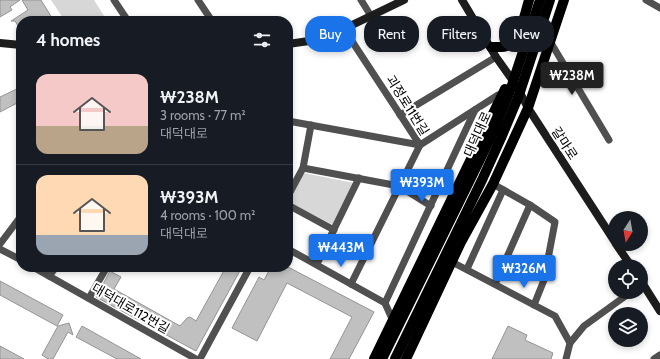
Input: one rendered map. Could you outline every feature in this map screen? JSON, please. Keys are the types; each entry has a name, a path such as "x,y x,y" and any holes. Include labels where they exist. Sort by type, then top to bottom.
{"main road":[{"path":"371,16 404,0"},
{"name":"갈마로","path":"462,0 472,16"},
{"path":"491,47 507,46 514,42 518,35 529,0"},
{"name":"대덕대로","path":"382,359 492,135 510,91 540,0"},
{"name":"대덕대로","path":"395,359 501,138 519,95 550,0"},
{"path":"554,33 564,0"},
{"path":"293,43 305,42"},
{"path":"0,43 16,44"},
{"name":"갈마로","path":"491,47 528,108 608,231"},
{"path":"406,359 461,242 493,184 528,108 548,52"},
{"path":"374,359 459,185 496,104 511,78"},
{"path":"648,292 660,311"},
{"path":"415,341 418,312"}],"street":[{"path":"114,0 125,16"},
{"path":"199,0 209,16"},
{"path":"361,0 371,16"},
{"path":"646,0 660,8"},
{"name":"괴정로11번길","path":"351,284 420,145 356,47"},
{"path":"554,48 609,140"},
{"path":"400,115 496,57"},
{"path":"293,122 420,145 476,110 498,94"},
{"path":"385,303 476,110"},
{"path":"293,187 303,168 311,125"},
{"path":"303,168 399,186 431,206"},
{"path":"317,264 359,178"},
{"path":"493,184 530,205 555,222 544,280 534,305"},
{"path":"467,269 503,190"},
{"path":"495,284 530,205"},
{"path":"293,209 334,230"},
{"path":"0,244 16,223"},
{"path":"0,249 16,257"},
{"path":"293,252 385,303 393,321"},
{"path":"452,262 555,316 570,343"},
{"name":"대덕대로112번길","path":"42,272 196,359"},
{"path":"49,276 52,272"},
{"path":"89,298 104,272"},
{"path":"200,359 247,272"},
{"path":"566,359 570,343 584,326 621,299"},
{"path":"654,359 660,355"}],"shaded area":[{"path":"51,0 94,0 104,16 62,16"},
{"path":"304,173 354,183 333,225 293,204 293,194"}],"building":[{"path":"0,0 20,0 10,7 12,10 0,17"},
{"path":"22,0 41,0 51,16 19,16 28,10"},
{"path":"16,89 16,104 0,112 0,97"},
{"path":"293,270 374,312 349,359 330,359 352,317 287,283 257,341 232,328 259,277 264,280 268,272 293,272"},
{"path":"109,272 112,272 121,277 114,289 180,326 187,318 190,317 196,321 223,272 239,272 196,351 96,297"},
{"path":"0,281 63,315 57,326 0,295"},
{"path":"69,323 73,335 68,332 53,359 48,359 42,355 58,326"},
{"path":"82,326 141,359 117,359 76,337"},
{"path":"508,326 527,335 525,340 553,353 551,359 492,359"},
{"path":"0,346 24,359 0,359"}]}
